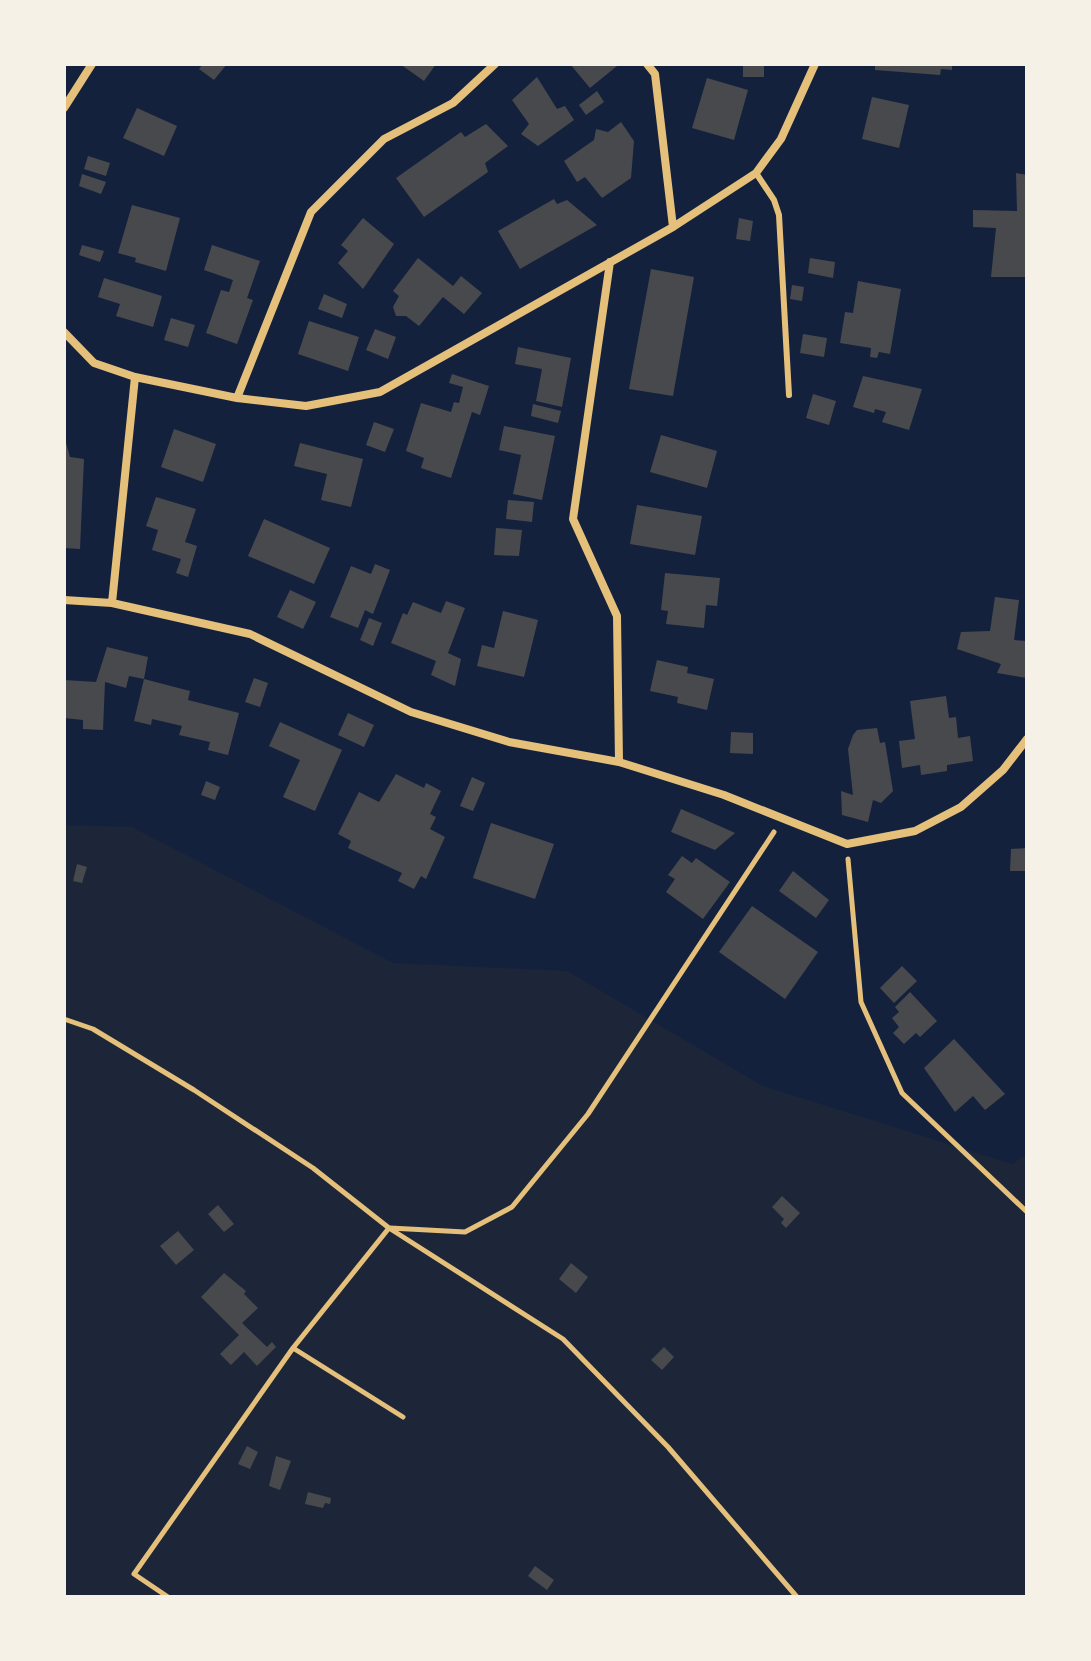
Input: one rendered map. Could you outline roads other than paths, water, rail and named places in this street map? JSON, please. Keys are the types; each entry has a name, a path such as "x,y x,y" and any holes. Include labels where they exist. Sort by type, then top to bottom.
{"street":[{"path":"64,108 92,64"},
{"path":"237,398 311,212 384,139 453,103 495,64"},
{"path":"647,64 655,74 673,227"},
{"path":"64,332 94,363 135,377 237,398 306,406 380,392 673,227 756,173 781,139 815,64"},
{"path":"610,262 573,519 617,616 619,762"},
{"path":"112,603 135,377"},
{"path":"64,600 112,603 250,634 425,716 509,742 619,762 724,795 847,844 915,831 961,807 1003,770 1027,739"}],"lane":[{"path":"756,173 774,200 779,215 789,395"}]}
